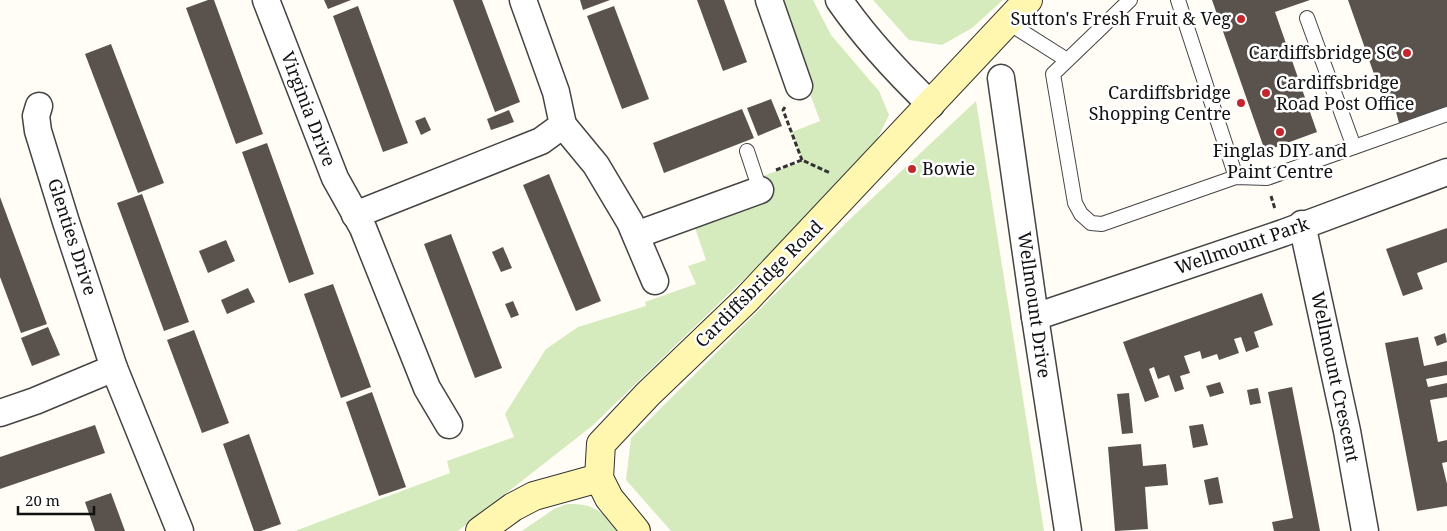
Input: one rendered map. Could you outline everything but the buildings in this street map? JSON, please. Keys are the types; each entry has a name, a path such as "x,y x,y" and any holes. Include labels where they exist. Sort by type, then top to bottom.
{"main road":[{"name":"Cardiffsbridge Road","path":"599,478 601,444 648,394 745,302 1028,0"},
{"path":"480,531 513,507 534,496 599,478 608,498 636,531"}],"street":[{"name":"Virginia Drive","path":"266,0 336,178 363,228 427,388 449,425"},
{"path":"523,0 556,92 563,125 596,165 636,235 656,281"},
{"path":"769,0 799,86"},
{"path":"839,0 851,18 930,105"},
{"name":"Wellmount Drive","path":"1002,78 1035,316 1068,531"},
{"name":"Glenties Drive","path":"38,106 36,116 38,131 114,368 180,531"},
{"path":"355,216 541,141 563,125"},
{"name":"Wellmount Park","path":"1035,316 1292,228 1447,172"},
{"path":"636,235 760,190"},
{"name":"Wellmount Crescent","path":"1292,228 1347,431 1365,531"},
{"path":"0,413 35,401 114,368"}],"lane":[{"path":"1130,0 1052,74 1075,203 1081,214 1091,223 1102,224 1236,177 1267,178 1447,114"},
{"path":"1178,0 1236,177"},
{"path":"1307,18 1354,147"},
{"path":"1007,22 1067,60"},
{"path":"747,151 760,190"}],"path":[{"path":"799,86 783,110 802,160"},
{"path":"1267,178 1292,228"}],"green space":[{"path":"776,0 813,0 831,35 879,91 889,115 867,160 592,426 458,531 295,531 450,473 447,461 514,437 505,414 546,349 578,327 646,306 645,302 696,284 688,266 706,260 694,225 760,177 802,162 792,132 820,121"},
{"path":"873,0 1003,0 972,28 942,45 909,40"},
{"path":"976,101 1044,531 671,531 626,480 631,438 849,220"},
{"path":"567,504 585,505 597,510 619,531 522,531 554,509"}],"place":[{"name":"Sutton's Fresh Fruit & Veg","path":"1241,19"},
{"name":"Cardiffsbridge SC","path":"1407,53"},
{"name":"Cardiffsbridge Road Post Office","path":"1266,93"},
{"name":"Cardiffsbridge Shopping Centre","path":"1241,103"},
{"name":"Finglas DIY and Paint Centre","path":"1280,132"},
{"name":"Bowie","path":"912,169"}]}
